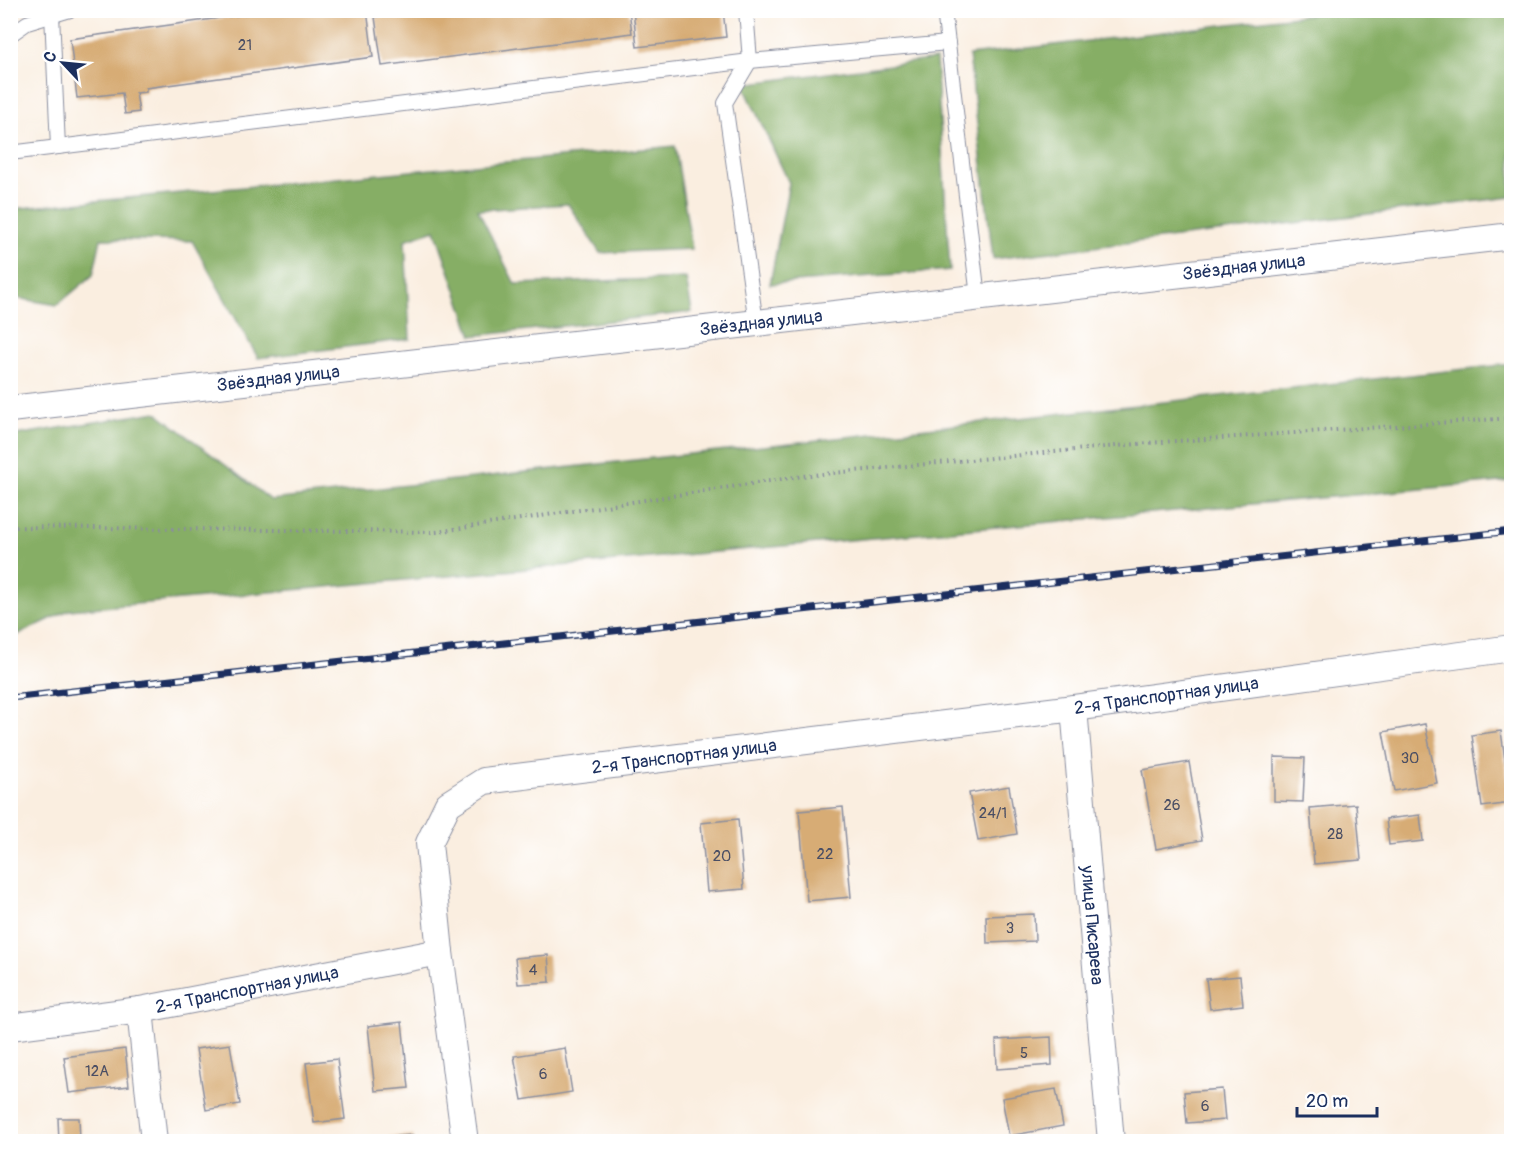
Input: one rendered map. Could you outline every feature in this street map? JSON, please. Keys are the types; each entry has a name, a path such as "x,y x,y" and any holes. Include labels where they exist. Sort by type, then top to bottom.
{"street":[{"name":"Звёздная улица","path":"10,409 1512,236"},
{"name":"2-я Транспортная улица","path":"10,1027 140,1010 440,952 429,843 448,804 484,781 1074,708 1512,648"},
{"name":"улица Писарева","path":"1074,708 1111,1142"},
{"path":"440,952 465,1142"},
{"path":"140,1010 154,1142"}],"lane":[{"path":"10,35 27,23 70,10"},
{"path":"746,10 750,61 725,104 756,323"},
{"path":"944,10 978,297"},
{"path":"52,14 58,147"},
{"path":"10,153 750,61 948,43"}],"path":[{"path":"10,527 436,532 802,476 1148,443 1512,418"}],"green space":[{"path":"1339,11 1511,11 1511,197 993,259 969,55"},
{"path":"936,59 950,270 770,284 789,183 743,84"},
{"path":"675,146 692,249 600,253 568,204 478,210 515,284 686,278 692,312 472,336 435,230 405,240 410,339 258,358 192,241 101,239 93,275 57,305 11,297 11,209"},
{"path":"1511,364 1511,481 69,610 11,638 11,436 156,412 271,500"}],"building":[{"path":"278,10 367,10 373,57 146,88 146,92 136,93 139,112 125,114 122,93 77,98 70,39"},
{"path":"426,10 629,10 632,33 382,66 375,17"},
{"path":"633,10 723,10 726,37 637,47"},
{"path":"1425,724 1437,783 1394,791 1383,732"},
{"path":"1501,731 1511,803 1482,807 1472,735"},
{"path":"1274,757 1305,758 1303,802 1274,801"},
{"path":"1189,762 1202,840 1156,849 1142,770"},
{"path":"1009,786 1017,834 978,841 969,793"},
{"path":"1356,804 1361,860 1314,864 1310,808"},
{"path":"843,807 851,897 807,901 799,811"},
{"path":"1420,815 1423,841 1389,845 1386,819"},
{"path":"738,819 744,889 707,892 701,823"},
{"path":"1034,914 1035,941 987,943 986,916"},
{"path":"548,955 550,982 518,984 515,958"},
{"path":"1240,976 1243,1005 1210,1009 1206,979"},
{"path":"402,1022 409,1088 375,1091 368,1026"},
{"path":"1051,1037 1052,1065 997,1069 996,1040"},
{"path":"230,1044 240,1104 206,1110 196,1049"},
{"path":"565,1048 572,1092 522,1100 514,1056"},
{"path":"125,1049 129,1086 69,1093 64,1057"},
{"path":"337,1059 345,1119 314,1123 306,1063"},
{"path":"1056,1089 1063,1126 1009,1136 1002,1098"},
{"path":"1222,1089 1225,1120 1187,1123 1184,1092"},
{"path":"58,1118 79,1118 80,1142 59,1142"},
{"path":"413,1135 414,1142 374,1142 373,1138"}],"railway":[{"path":"10,698 1512,531"}]}
